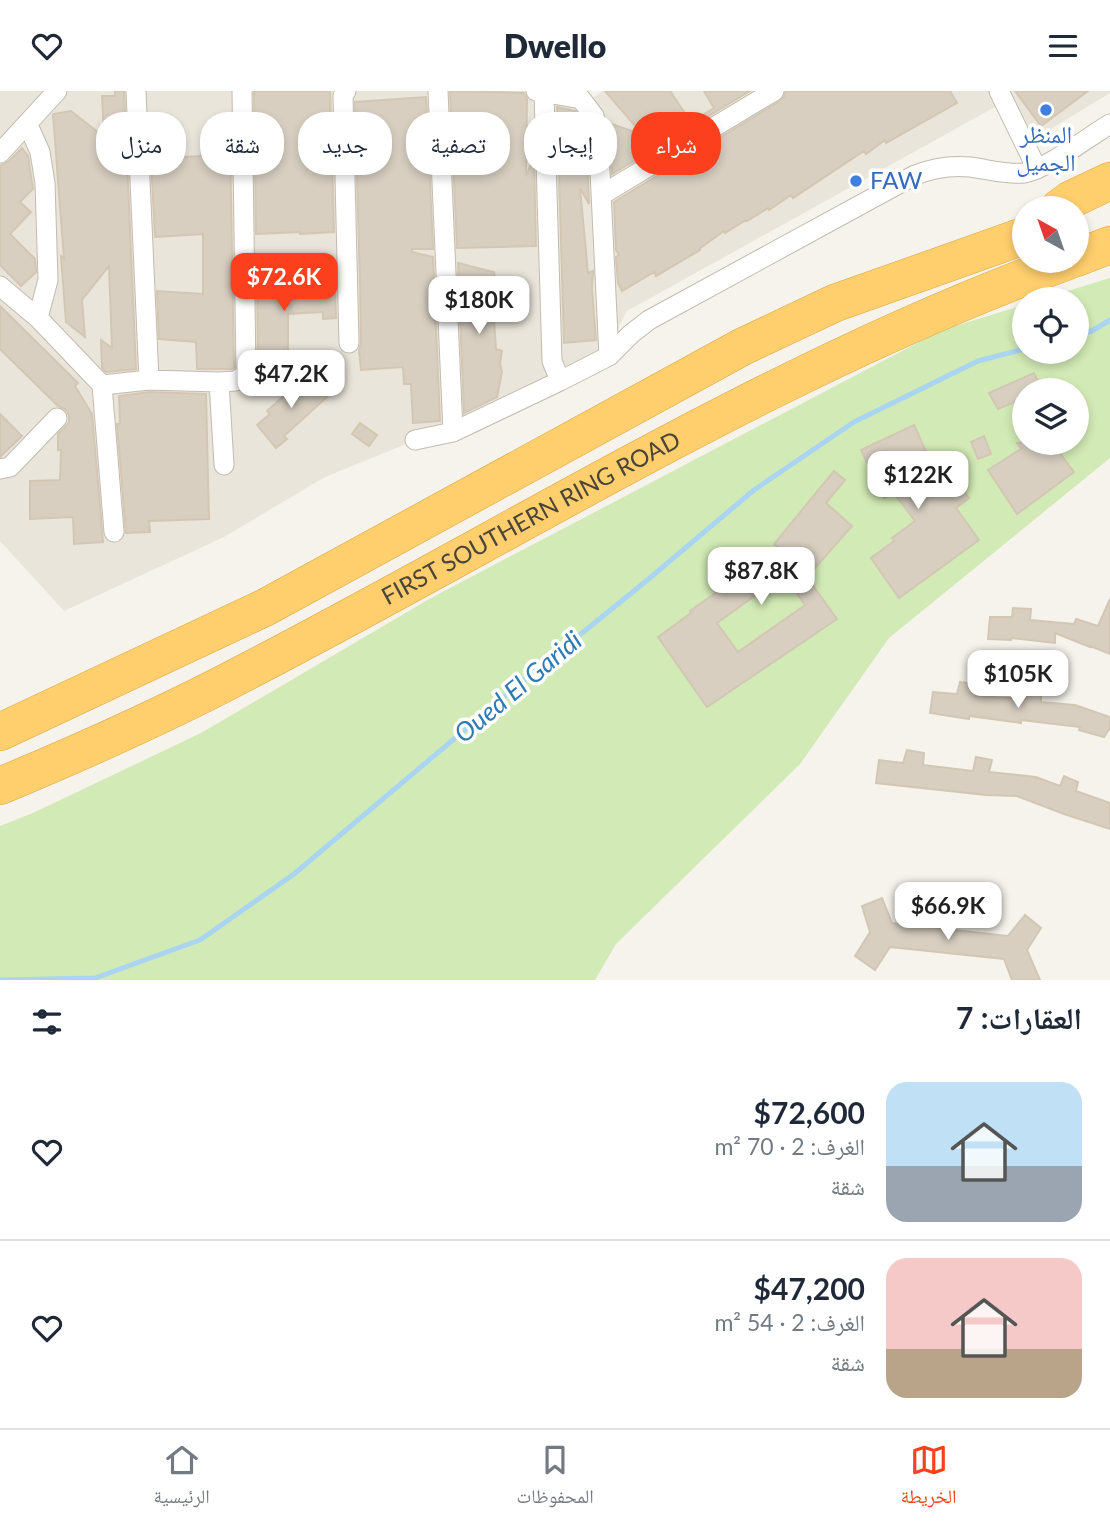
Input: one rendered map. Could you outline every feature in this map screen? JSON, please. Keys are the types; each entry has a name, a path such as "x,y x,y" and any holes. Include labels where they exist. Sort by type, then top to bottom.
{"highway":[{"path":"1077,196 1110,181"},
{"path":"1089,216 1110,210"},
{"name":"FIRST SOUTHERN RING ROAD","path":"0,732 266,607 742,347 835,303 1012,240"},
{"path":"1089,253 1110,245"},
{"name":"FIRST SOUTHERN RING ROAD","path":"0,786 249,671 742,405 911,325 1035,273"}],"street":[{"path":"0,153 57,91"},
{"path":"136,91 149,380"},
{"path":"102,385 149,380 236,381 246,372 242,91"},
{"path":"346,91 343,96 349,343"},
{"path":"438,91 453,432"},
{"path":"603,194 775,91"},
{"path":"999,91 1037,169"},
{"path":"561,381 552,361 540,92 584,95 598,131 609,356"},
{"path":"415,440 453,432 609,356 649,320 915,175 940,167 954,166 1014,173 1029,172 1110,124"},
{"path":"28,125 40,152 44,172 48,280 38,318"},
{"path":"0,286 38,318 102,385 114,532"},
{"path":"219,382 224,465"},
{"path":"0,470 10,467 57,418"}],"shaded area":[{"path":"0,91 55,91 0,150"},
{"path":"57,91 535,91 569,98 594,97 603,91 1110,91 1023,146 1013,97 627,311 603,357 495,408 325,477 224,537 64,611 0,541 0,153"}],"green space":[{"path":"1110,278 1110,458 889,638 800,764 616,944 595,980 0,980 0,826 201,733 431,598 942,330 1012,309 1012,364 1089,364 1089,287 1081,287"}],"building":[{"path":"115,91 124,91 125,112 103,112 102,96 115,96"},
{"path":"254,91 330,91 331,112 298,112 298,175 332,175 334,232 256,234 255,175 284,175 284,112 254,112"},
{"path":"450,91 524,93 527,99 527,112 524,112 524,175 534,175 536,246 457,248 454,175 510,175 510,112 451,112"},
{"path":"605,91 670,91 684,112 631,112 631,121"},
{"path":"704,91 750,91 715,112 707,112 714,108"},
{"path":"786,91 950,91 957,103 886,143 885,140 866,154 864,151 793,198 791,195 769,210 768,208 725,233 724,231 700,250 656,276 654,272 622,291 618,283 616,257 619,255 616,250 614,202 658,175 721,175 721,137 784,97"},
{"name":"المنظر الجميل","path":"1015,91 1088,91 1041,126"},
{"path":"426,97 427,112 406,112 406,175 430,175 433,249 412,249 412,252 433,257 440,421 413,423 411,384 404,384 403,367 361,370 357,175 392,175 392,112 355,112 355,102"},
{"path":"557,107 576,112 557,112"},
{"path":"71,111 96,131 96,175 128,175 136,369 106,372 102,368 101,340 112,348 109,266 82,300 85,337 66,322 53,114"},
{"path":"617,126 631,131 631,163 617,171"},
{"path":"22,148 28,156 33,189 20,202 31,212 10,234 35,259 36,272 21,286 0,265 0,166"},
{"path":"200,156 200,175 231,175 232,369 197,369 196,342 159,339 157,291 203,294 203,234 155,237 152,175 186,175 186,157"},
{"path":"559,175 588,175 589,204 580,188 588,273 593,271 596,340 564,343"},
{"path":"257,261 277,261 277,274 285,273 286,287 335,284 336,318 323,319 323,312 288,314 288,372 258,373"},
{"path":"458,263 494,272 495,279 516,284 492,291 496,349 502,351 502,372 497,397 464,413"},
{"path":"0,306 78,383 75,386 92,414 103,542 74,544 73,517 30,519 30,481 60,480 61,450 58,450 58,434 69,422 69,415 0,349"},
{"path":"1034,373 1036,378 1023,378"},
{"path":"307,375 327,397 284,436 287,439 276,448 257,425 270,414 267,411"},
{"path":"1012,383 1012,403 998,409 989,393"},
{"path":"149,392 206,394 209,519 149,521 150,532 126,533 117,424 120,424 119,396"},
{"path":"0,414 22,436 0,457"},
{"path":"360,423 377,435 369,446 352,434"},
{"path":"914,425 938,478 949,470 969,498 956,508 979,540 899,598 871,558 915,521 894,493 884,498 861,450"},
{"path":"984,436 991,454 978,459 971,442"},
{"path":"1012,455 1061,455 1074,472 1017,514 988,470"},
{"path":"834,471 845,480 826,503 852,526 807,577 837,619 707,707 658,637 779,548 774,544","holes":["784,575 805,605 738,652 717,623"]},
{"path":"1110,599 1110,654 1055,633 1055,643 1011,638 988,639 990,617 1012,617 1013,608 1031,609 1030,620 1074,624 1076,619 1098,626"},
{"path":"960,682 975,684 975,696 1025,699 1027,689 1041,690 1041,702 1075,705 1110,717 1110,728 1104,737 1079,730 1080,727 969,716 969,719 930,713 933,692 957,694"},
{"path":"907,750 924,753 923,765 973,771 976,757 992,760 989,772 1036,777 1060,786 1064,776 1078,782 1076,791 1110,803 1110,829 1017,796 876,783 879,760 903,763"},
{"path":"882,898 892,923 1008,936 1025,915 1041,928 1027,950 1040,980 1012,980 1004,959 890,947 875,970 855,956 870,932 862,906"}],"waterway":[{"name":"Oued El Garidi","path":"1089,332 1110,320"},
{"name":"Oued El Garidi","path":"0,980 95,978 200,940 294,874 754,490 854,422 978,361 1012,352"}],"place":[{"name":"المنظر الجميل","path":"1046,110"},
{"name":"FAW","path":"856,181"}]}
